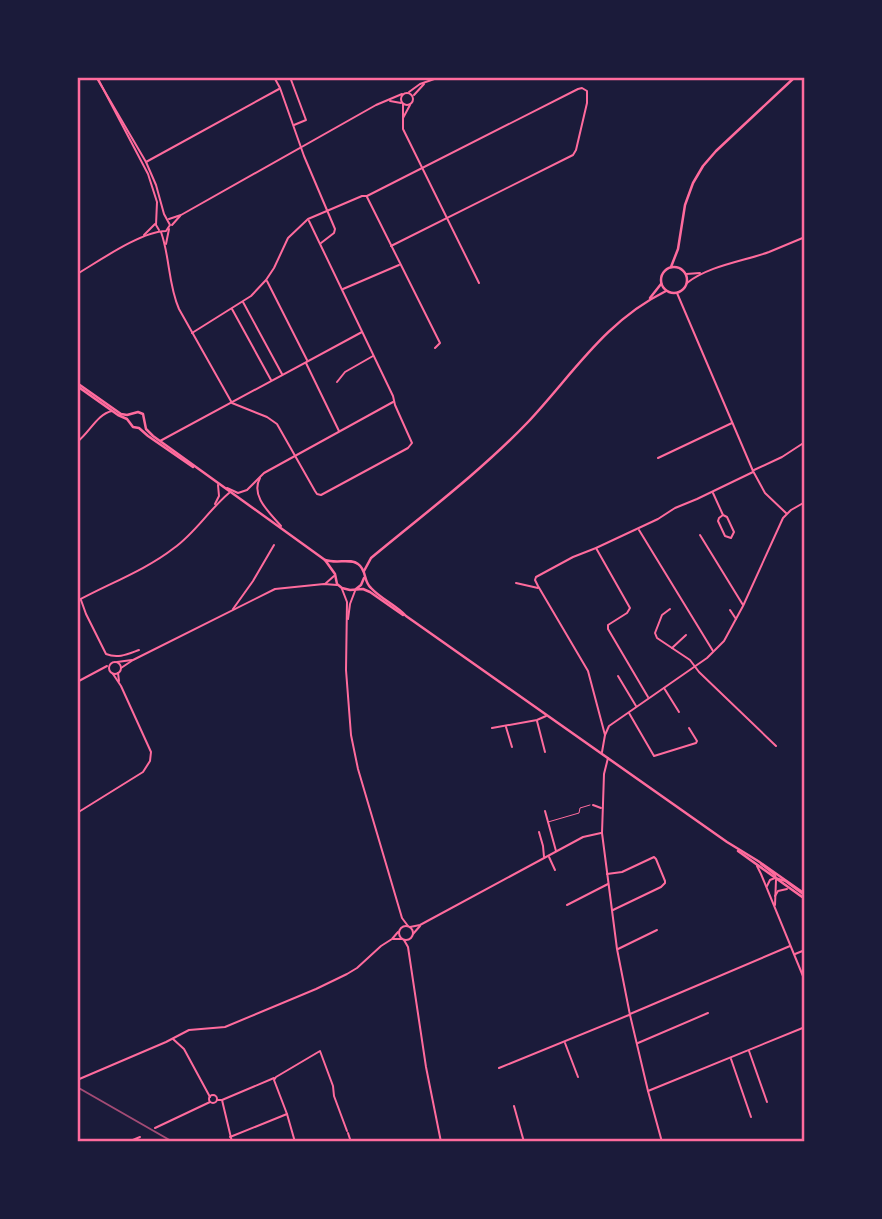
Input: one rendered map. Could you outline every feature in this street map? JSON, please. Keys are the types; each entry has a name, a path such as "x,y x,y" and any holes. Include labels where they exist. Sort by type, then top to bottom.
{"main road":[{"path":"661,284 666,291 677,293 684,290 687,283 678,261 678,250 685,205 693,183 708,160 795,77"},
{"path":"356,589 362,585 364,571 372,558 491,458 528,422 608,331 656,292 663,273 671,267 678,250"},
{"path":"671,267 682,270"},
{"path":"645,302 666,291"},
{"path":"77,384 129,421 133,427 139,428 326,560 335,563 352,561 358,563 364,571"},
{"path":"77,384 117,411 126,415 141,413 148,432 236,497"},
{"path":"129,421 131,414"},
{"path":"139,428 144,423"},
{"path":"358,563 372,558"},
{"path":"326,560 340,587 370,592 805,896"},
{"path":"335,574 337,567 344,562"},
{"path":"364,578 369,587 406,616"},
{"path":"756,862 805,896"}],"street":[{"path":"274,77 335,232 320,244"},
{"path":"290,77 306,120 293,125"},
{"path":"140,238 161,218 181,215 349,120 385,101 408,93 416,86 440,77"},
{"path":"98,78 146,162 170,223 166,245"},
{"path":"98,78 148,174 157,202 157,228 166,245 173,295 179,309 232,403 267,416 275,422 319,495 410,446 411,440 374,356 308,220"},
{"path":"402,119 416,91 425,83"},
{"path":"146,162 280,88"},
{"path":"192,333 243,302 266,280 288,238 308,220 367,195 578,89 584,89 588,94 573,155 391,246"},
{"path":"408,93 413,98"},
{"path":"402,94 402,129 479,283"},
{"path":"385,101 410,105"},
{"path":"367,195 440,343 435,348"},
{"path":"77,274 140,238 164,231 181,215"},
{"path":"687,283 708,271 769,252 805,237"},
{"path":"342,289 400,264"},
{"path":"685,274 708,271"},
{"path":"266,280 340,432"},
{"path":"677,293 753,472 765,493 786,513"},
{"path":"243,302 283,375"},
{"path":"232,309 271,381"},
{"path":"159,441 362,332"},
{"path":"337,382 348,370 374,356"},
{"path":"213,508 219,496 219,485 241,493 262,475 394,401"},
{"path":"77,442 98,418 105,412 113,411"},
{"path":"658,458 732,423"},
{"path":"605,735 588,671 539,588 536,577 573,556 596,548 753,472 805,442"},
{"path":"262,475 256,486 258,497 283,530"},
{"path":"712,492 734,532 732,538 725,536 718,521 723,515"},
{"path":"139,650 122,656 106,654 79,600 172,550 229,493"},
{"path":"602,754 609,726 695,666 724,641 786,513 805,502"},
{"path":"638,528 713,652"},
{"path":"700,535 743,606"},
{"path":"232,611 274,545"},
{"path":"596,548 630,608 629,612 608,625 608,629 648,698"},
{"path":"324,584 335,574"},
{"path":"516,583 539,588"},
{"path":"121,686 118,673 133,660 277,589 324,584 340,587 347,602 347,694 352,744 402,918 413,934"},
{"path":"347,627 349,604 356,589"},
{"path":"670,609 662,615 655,633 659,640 690,660 776,746"},
{"path":"730,610 736,620"},
{"path":"671,648 686,635"},
{"path":"77,682 113,662 133,660"},
{"path":"117,662 121,668"},
{"path":"77,813 143,772 150,761 151,752 121,686 108,669 109,664"},
{"path":"95,673 118,673"},
{"path":"618,676 636,707"},
{"path":"664,687 679,712"},
{"path":"629,712 654,756 696,743 689,727"},
{"path":"492,728 537,720 547,715"},
{"path":"537,720 545,752"},
{"path":"506,726 512,747"},
{"path":"608,758 604,774 602,833 617,949 662,1142"},
{"path":"548,822 579,813 580,808 593,805 603,808"},
{"path":"545,811 556,852"},
{"path":"540,832 544,858"},
{"path":"400,928 420,925 585,836 602,833"},
{"path":"549,856 555,870"},
{"path":"607,874 622,872 654,857 665,880 661,887 612,911"},
{"path":"756,862 805,981"},
{"path":"767,887 770,880 776,878 785,881 805,896"},
{"path":"776,878 776,910"},
{"path":"567,905 609,884"},
{"path":"774,896 781,890 792,889"},
{"path":"77,1080 194,1029 225,1027 347,974 392,939 400,928 402,918"},
{"path":"420,925 408,947 426,1067 441,1142"},
{"path":"617,949 657,930"},
{"path":"398,932 408,947"},
{"path":"392,939 410,939"},
{"path":"499,1068 790,946"},
{"path":"794,955 805,950"},
{"path":"637,1044 708,1013"},
{"path":"648,1091 805,1027"},
{"path":"173,1039 184,1049 210,1097 210,1102"},
{"path":"564,1042 578,1077"},
{"path":"748,1050 767,1102"},
{"path":"155,1128 210,1102 215,1103 275,1079 320,1051 351,1142"},
{"path":"730,1058 751,1117"},
{"path":"275,1079 295,1142"},
{"path":"210,1097 215,1096 217,1100"},
{"path":"222,1100 232,1142"},
{"path":"514,1106 524,1142"},
{"path":"230,1138 287,1114"},
{"path":"128,1142 140,1137"},
{"path":"179,1141 194,1142"},
{"path":"497,1142 516,1142"}],"railway":[{"path":"77,1087 173,1142"}]}
